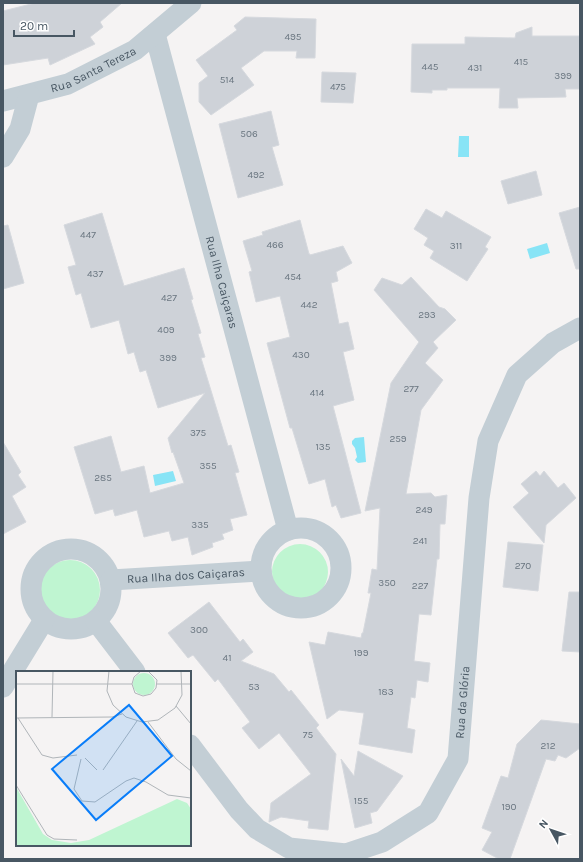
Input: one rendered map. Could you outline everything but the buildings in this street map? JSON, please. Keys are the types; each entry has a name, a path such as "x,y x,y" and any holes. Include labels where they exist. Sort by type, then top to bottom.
{"street":[{"name":"Rua Santa Tereza","path":"3,101 68,84 135,50 191,3"},
{"name":"Rua Ilha Caiçaras","path":"155,34 288,530"},
{"path":"3,157 20,128 29,95"},
{"name":"Rua da Glória","path":"191,746 240,810 257,829 289,848 346,854 382,842 428,813 458,759 479,498 488,441 517,375 553,342 580,328"},
{"path":"301,528 314,530 326,536 335,546 340,558 341,572 338,585 330,596 320,604 307,608 294,608 281,604 271,595 264,584 261,571 264,554 273,540 288,530 301,528"},
{"path":"70,548 84,551 96,557 105,568 110,580 111,592 109,602 104,612 96,621 79,629 61,628 44,620 35,609 31,596 31,582 36,569 44,558 57,551 70,548"},
{"name":"Rua Ilha dos Caiçaras","path":"110,580 261,571"},
{"path":"3,687 44,620"},
{"path":"96,621 134,671"}],"green space":[{"path":"294,544 306,544 320,552 328,566 326,583 320,592 306,600 294,600 284,595 277,588 272,578 272,566 277,556 284,549"},
{"path":"70,560 87,565 95,573 100,590 95,607 87,615 70,620 53,615 45,607 40,590 45,573 53,565"}],"water":[{"path":"459,136 469,136 469,157 458,157"},
{"path":"547,243 550,253 530,259 527,249"},
{"path":"364,437 366,462 358,463 355,460 357,457 352,441 355,438"},
{"path":"173,471 176,481 155,486 153,475"}]}
